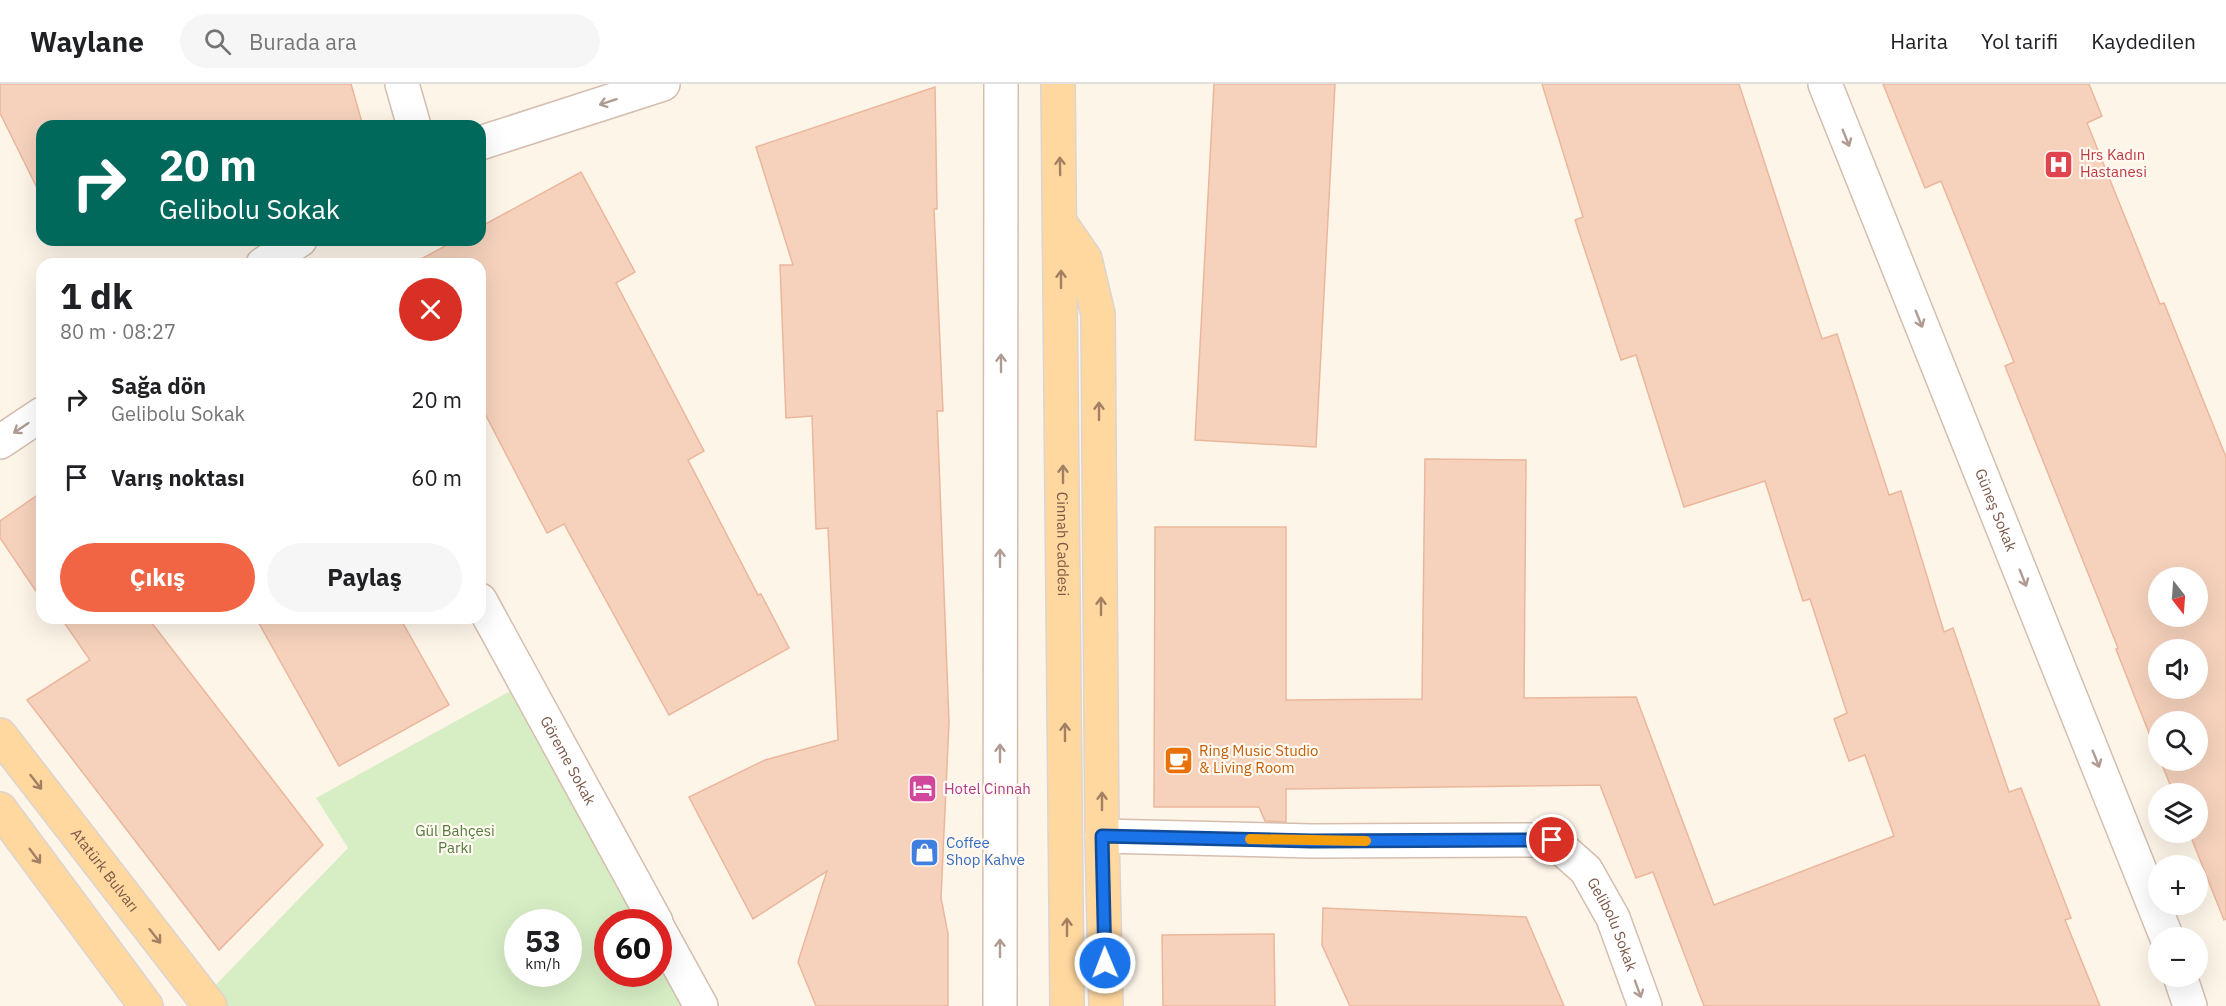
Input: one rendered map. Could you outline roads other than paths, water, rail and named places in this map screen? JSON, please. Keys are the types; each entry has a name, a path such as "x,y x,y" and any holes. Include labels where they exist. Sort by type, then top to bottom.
{"main road":[{"name":"Cinnah Caddesi","path":"1058,84 1067,1006"},
{"path":"1061,225 1085,259 1098,314 1102,836 1106,1006"},
{"name":"Atatürk Bulvarı","path":"0,735 210,1006"},
{"path":"0,809 146,1006"}],"street":[{"path":"402,84 412,120"},
{"path":"486,140 663,84"},
{"path":"1000,1006 1001,84"},
{"name":"Güneş Sokak","path":"1825,84 2163,927"},
{"path":"0,442 36,418"},
{"name":"Göreme Sokak","path":"486,611 649,909"},
{"name":"Gelibolu Sokak","path":"1102,836 1312,841 1552,840 1586,870 1613,918 1645,1006"},
{"path":"672,953 701,1006"},
{"path":"2184,987 2190,1006"}],"place":[{"name":"Hrs Kadın Hastanesi","path":"2059,164"},
{"name":"Ring Music Studio & Living Room","path":"1178,760"},
{"name":"Hotel Cinnah","path":"923,789"},
{"name":"Coffee Shop Kahve","path":"925,852"}],"park label":[{"name":"Gül Bahçesi Parkı","path":"455,840"}]}
